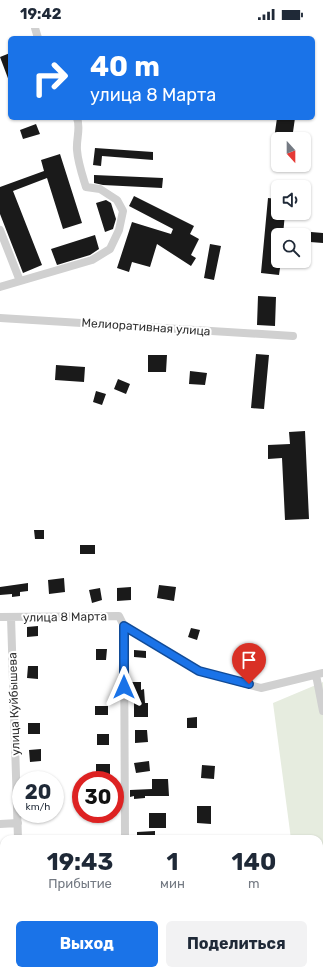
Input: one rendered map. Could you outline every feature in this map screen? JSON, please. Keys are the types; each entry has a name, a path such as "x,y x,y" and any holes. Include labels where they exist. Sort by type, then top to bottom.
{"street":[{"path":"0,287 92,260 110,249 119,230 123,211 117,200 100,190 86,187 80,167 77,149 79,123 78,120"},
{"path":"0,230 20,281"},
{"name":"Мелиоративная улица","path":"0,318 293,336"},
{"name":"улица 8 Марта","path":"0,617 119,616 124,626 199,671 261,688 319,674"},
{"name":"улица Куйбышева","path":"11,617 16,771"},
{"path":"124,626 125,835"},
{"path":"319,674 323,711"},
{"path":"0,824 18,823"},
{"name":"улица Куйбышева","path":"18,823 18,835"}],"shaded area":[{"path":"323,682 323,835 290,835 273,703"}],"building":[{"path":"8,54 8,78 0,57"},
{"path":"277,120 295,120 293,132 275,132"},
{"path":"36,124 40,134 23,139 20,130"},
{"path":"95,148 153,152 153,160 102,156 101,166 93,165"},
{"path":"60,154 82,223 63,229 47,178 13,191 42,265 23,273 0,214 0,187 44,171 41,160"},
{"path":"94,175 163,178 162,188 103,185 94,183"},
{"path":"134,196 194,226 190,234 199,239 191,255 196,258 191,266 157,244 150,267 132,262 129,272 117,268 132,222 171,234 173,229 129,206"},
{"path":"268,198 271,198 271,220 284,220 284,228 271,228 271,268 280,268 279,275 261,273"},
{"path":"106,200 111,203 116,219 113,229 105,232 96,203"},
{"path":"311,232 323,233 323,243 311,242"},
{"path":"95,235 99,249 90,255 57,265 51,249"},
{"path":"210,244 221,246 214,280 204,278"},
{"path":"258,296 276,297 275,326 257,325"},
{"path":"256,354 269,355 264,409 251,408"},
{"path":"148,355 167,355 166,372 148,372"},
{"path":"56,365 85,367 84,382 55,380"},
{"path":"190,371 207,373 205,385 189,384"},
{"path":"118,379 130,384 126,394 114,389"},
{"path":"96,391 106,394 102,405 93,402"},
{"path":"305,431 309,519 285,520 282,458 268,459 268,445 290,444 289,432"},
{"path":"34,530 44,530 44,539 35,539"},
{"path":"80,545 95,545 95,554 80,554"},
{"path":"64,578 65,592 49,594 48,580"},
{"path":"28,583 28,591 20,592 20,596 12,597 12,594 0,595 0,587"},
{"path":"159,585 176,587 174,601 157,598"},
{"path":"131,587 131,600 117,601 117,588"},
{"path":"100,588 102,600 92,603 89,590"},
{"path":"38,626 38,636 27,637 27,627"},
{"path":"191,628 200,630 197,640 188,637"},
{"path":"96,649 107,649 106,660 96,660"},
{"path":"134,650 146,651 146,658 134,657"},
{"path":"28,666 38,666 38,679 27,678"},
{"path":"131,682 141,682 141,690 144,689 145,703 148,703 148,717 134,717 134,699 132,699"},
{"path":"95,706 108,706 108,715 95,715"},
{"path":"197,717 197,728 187,728 187,718"},
{"path":"28,723 40,723 40,734 28,734"},
{"path":"135,730 147,730 148,742 135,743"},
{"path":"97,734 109,734 109,745 97,745"},
{"path":"41,749 41,761 30,762 29,750"},
{"path":"149,761 150,771 136,773 134,763"},
{"path":"96,764 110,764 110,771 96,771"},
{"path":"202,765 215,766 214,779 201,778"},
{"path":"152,779 168,779 169,796 145,796 145,798 134,799 134,796 130,797 130,790 152,789"},
{"path":"197,806 211,806 211,824 197,823"},
{"path":"149,813 166,813 166,828 149,828"},
{"path":"155,831 155,835 137,835 137,832"}],"route":[{"path":"124,687 124,626 199,671 249,684"}]}
